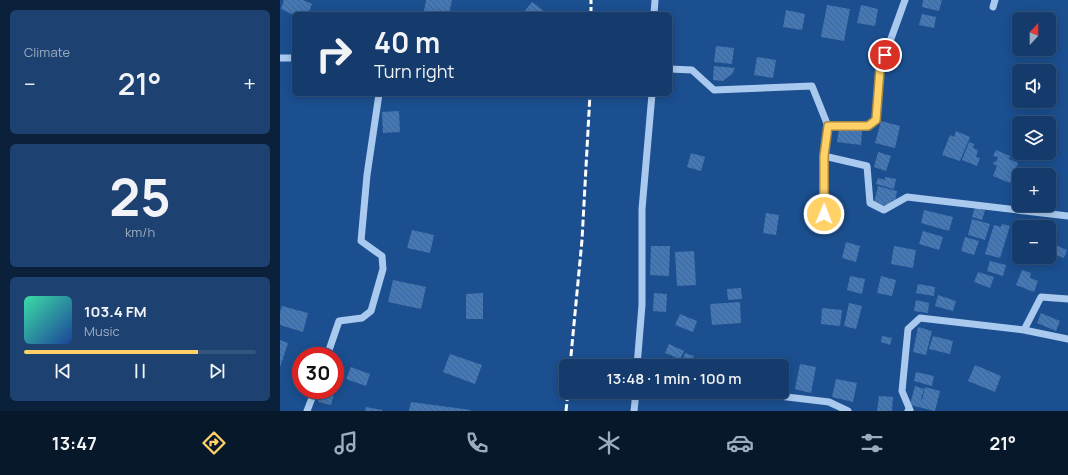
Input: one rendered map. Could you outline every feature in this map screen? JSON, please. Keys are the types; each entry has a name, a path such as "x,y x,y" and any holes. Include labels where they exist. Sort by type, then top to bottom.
{"street":[{"path":"654,12 655,0"},
{"path":"828,126 868,126 876,120 880,69 905,0"},
{"path":"280,58 292,58"},
{"path":"672,69 692,70 714,90 812,86 828,126 824,156 824,214"},
{"path":"330,347 340,321 362,318 371,311 383,269 382,256 361,241 367,175 379,96"},
{"path":"638,359 642,306 642,209 652,96"},
{"path":"824,156 867,166 870,203 884,210 907,197 1068,216"},
{"path":"1024,330 1041,297 1068,299"},
{"path":"908,411 910,410 902,391 908,329 920,318 1024,330 1068,339"},
{"path":"789,397 829,402 848,411 853,411"},
{"path":"307,411 312,399"},
{"path":"634,411 635,399"}],"building":[{"path":"284,0 303,0 312,4 309,12 292,12 292,14 281,9"},
{"path":"426,0 452,0 449,12 424,11"},
{"path":"923,0 942,0 939,11 922,7"},
{"path":"532,2 545,12 524,12"},
{"path":"827,5 850,9 844,41 821,37"},
{"path":"861,5 878,9 875,26 857,23"},
{"path":"786,10 805,14 802,30 783,27"},
{"path":"922,14 936,17 934,28 919,25"},
{"path":"716,46 734,48 732,64 714,62"},
{"path":"757,57 776,60 773,78 754,75"},
{"path":"714,66 735,68 732,74 723,81 713,80"},
{"path":"399,111 400,132 383,133 382,112"},
{"path":"881,121 900,126 895,148 875,143"},
{"path":"839,128 862,131 861,145 837,142"},
{"path":"956,131 970,137 960,161 942,155 950,135 954,137"},
{"path":"969,142 974,144 973,148 978,150 976,157 980,158 977,166 962,160"},
{"path":"996,150 1010,156 1009,159 1018,163 1016,168 1012,168 1012,178 1010,183 993,176 997,166 993,164 994,161 996,162 998,157 993,156"},
{"path":"878,152 891,156 886,171 874,167"},
{"path":"691,153 705,157 701,171 687,167"},
{"path":"885,177 896,179 894,189 876,184 878,178 885,180"},
{"path":"878,186 897,191 895,201 892,200 890,206 874,203"},
{"path":"975,207 985,210 982,220 972,217"},
{"path":"924,210 953,217 949,231 921,223"},
{"path":"766,213 779,215 776,235 763,233"},
{"path":"972,219 990,224 985,240 968,235"},
{"path":"1002,224 1010,226 1000,258 985,254 994,225 1001,227"},
{"path":"412,230 434,235 430,253 407,248"},
{"path":"923,231 943,237 939,250 919,244"},
{"path":"965,237 979,241 974,255 961,251"},
{"path":"846,242 860,246 856,262 842,258"},
{"path":"1056,245 1067,250 1064,258 1056,255"},
{"path":"651,246 670,246 669,276 650,275"},
{"path":"894,246 916,250 913,268 891,264"},
{"path":"694,251 696,285 677,286 675,252"},
{"path":"990,261 1006,265 1003,276 987,271"},
{"path":"1022,270 1031,273 1030,278 1038,281 1034,292 1016,285"},
{"path":"978,272 994,277 990,288 974,282"},
{"path":"850,276 865,279 862,294 847,290"},
{"path":"881,276 896,280 892,296 877,293"},
{"path":"393,280 426,287 421,309 388,302"},
{"path":"918,284 935,287 934,296 916,293"},
{"path":"741,288 742,299 728,300 727,289"},
{"path":"483,293 483,319 466,319 466,294"},
{"path":"654,293 667,294 666,312 653,311"},
{"path":"938,295 956,301 953,311 935,306"},
{"path":"916,300 929,303 928,313 914,311"},
{"path":"740,302 741,323 712,325 710,304"},
{"path":"849,303 862,306 856,329 844,326"},
{"path":"282,306 308,313 303,332 280,325 280,312"},
{"path":"822,308 842,310 840,326 821,324"},
{"path":"1041,313 1060,321 1056,331 1037,323"},
{"path":"680,314 697,321 693,332 675,325"},
{"path":"918,327 932,331 926,355 913,352"},
{"path":"882,336 892,338 890,345 881,342"},
{"path":"933,336 953,341 950,354 929,349"},
{"path":"280,340 288,343 280,367"},
{"path":"669,344 684,351 680,359 665,353"},
{"path":"685,353 694,356 693,359 683,359"},
{"path":"450,354 482,365 475,384 443,372"},
{"path":"800,364 816,367 811,393 795,389"},
{"path":"975,365 1001,376 995,392 968,381"},
{"path":"351,367 370,374 366,386 346,379"},
{"path":"916,372 934,376 932,386 914,381"},
{"path":"836,379 857,383 853,402 832,397"},
{"path":"915,386 924,389 922,400 925,387 940,391 935,411 910,405"},
{"path":"879,396 893,397 892,411 877,411"},
{"path":"319,399 333,399 331,405 318,402"},
{"path":"411,402 471,410 409,411"},
{"path":"366,407 382,410 382,411 365,411"}],"railway":[{"path":"591,0 591,12"},
{"path":"571,359 582,240 590,96"},
{"path":"566,411 567,399"}],"route":[{"path":"824,214 824,156 828,126 868,126 876,120 880,69 885,55"}]}
